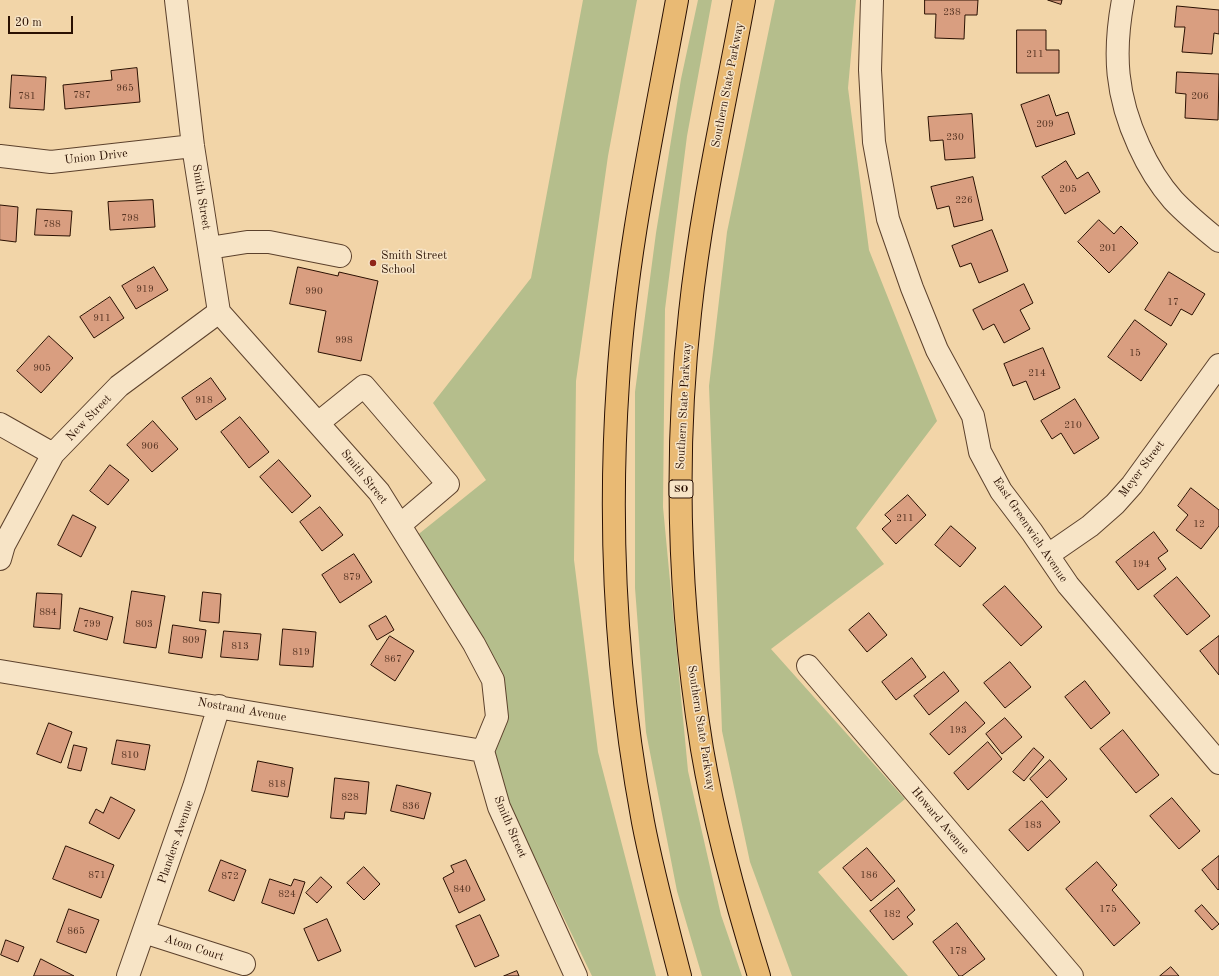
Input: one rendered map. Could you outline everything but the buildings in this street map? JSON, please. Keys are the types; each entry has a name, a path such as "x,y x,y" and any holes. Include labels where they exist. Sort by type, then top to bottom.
{"highway":[{"path":"677,0 642,190 625,301 618,380 614,520 617,622 634,764 649,851 680,976"},
{"name":"Southern State Parkway","path":"744,0 707,195 690,314 682,434 682,508 688,627 703,751 728,869 758,976"}],"street":[{"name":"Smith Street","path":"176,0 193,146 218,312 379,492 474,644 493,680 497,717 483,751 499,807 576,976"},
{"name":"East Greenwich Avenue","path":"872,0 870,70 874,142 888,219 912,288 937,350 973,416 980,452 1001,491 1068,585 1219,763"},
{"path":"1123,0 1118,24 1116,60 1120,91 1128,122 1150,170 1173,199 1191,218 1219,241"},
{"name":"Union Drive","path":"0,156 51,162 193,146"},
{"path":"209,248 247,242 270,242 340,256"},
{"name":"New Street","path":"0,559 4,545 53,454 119,386 218,312"},
{"name":"Meyer Street","path":"1048,556 1090,526 1132,485 1219,364"},
{"path":"318,423 364,386 448,484 400,524"},
{"path":"0,424 53,454"},
{"name":"Howard Avenue","path":"808,666 1072,976"},
{"name":"Nostrand Avenue","path":"0,671 219,706 483,751"},
{"name":"Planders Avenue","path":"128,976 194,787 219,706"},
{"name":"Atom Court","path":"144,932 244,964"}],"green space":[{"path":"583,0 637,0 608,156 576,381 574,560 598,752 656,976 592,976 483,751 493,680 410,541 486,480 433,403 531,278"},
{"path":"698,0 712,0 687,136 665,309 663,507 688,771 721,915 742,976 702,976 677,891 646,732 635,588 635,392 656,233 681,79"},
{"path":"775,0 856,0 848,88 869,250 937,421 856,528 884,564 771,649 905,799 818,872 908,976 792,976 750,862 722,731 709,386 727,232"}],"place":[{"name":"Smith Street School","path":"373,263"}]}
